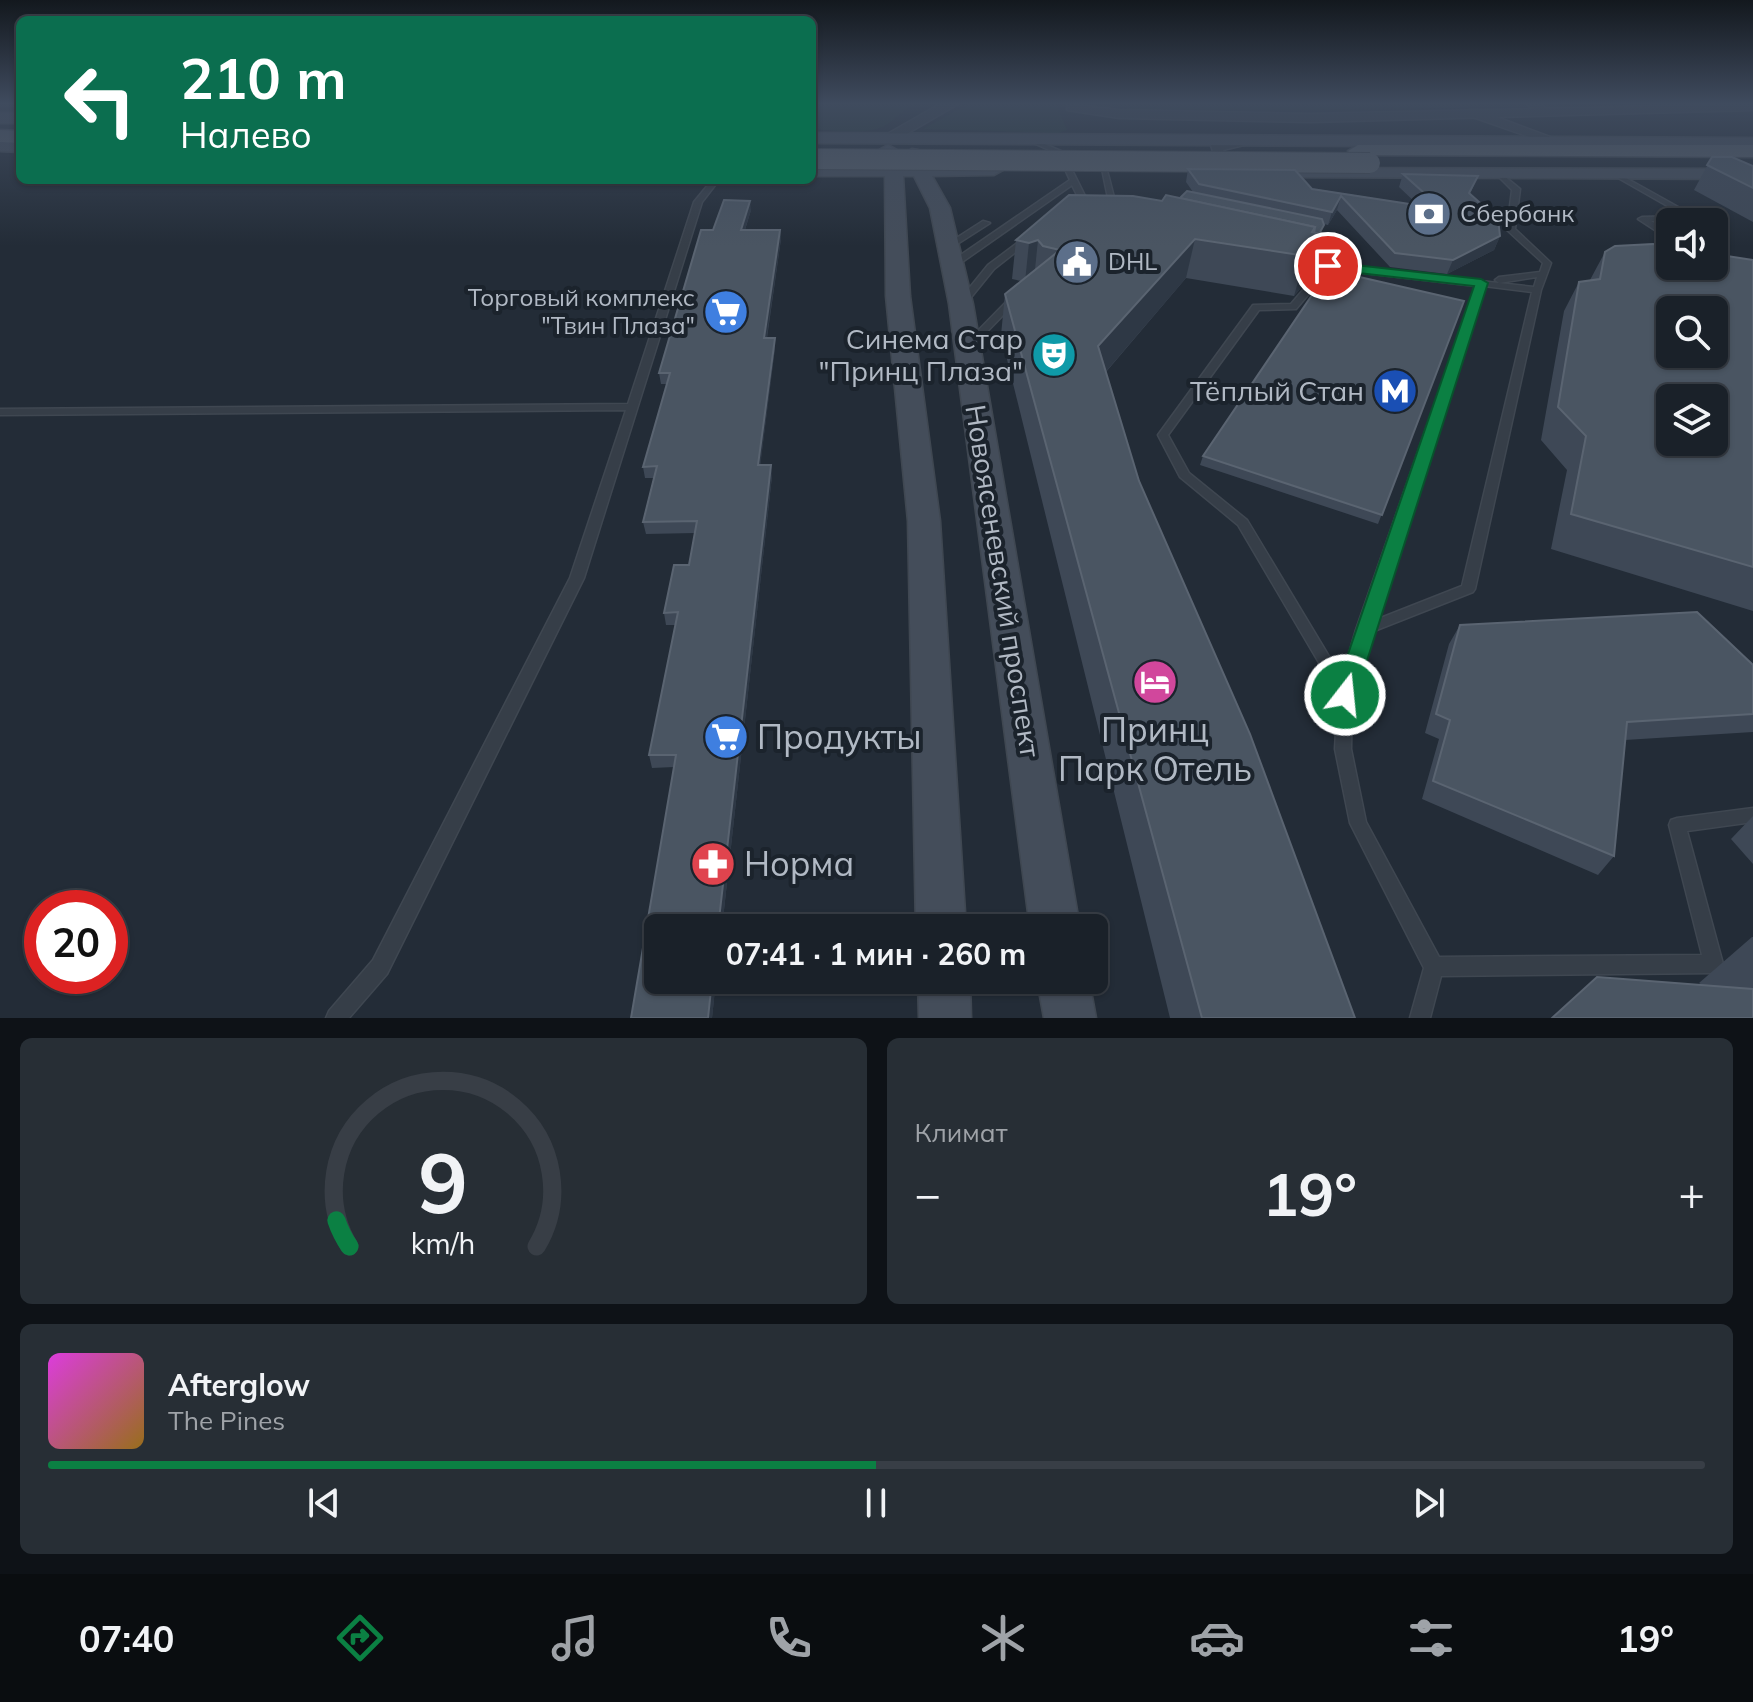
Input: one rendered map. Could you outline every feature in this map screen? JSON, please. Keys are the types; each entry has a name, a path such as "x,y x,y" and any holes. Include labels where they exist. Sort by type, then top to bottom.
{"main road":[{"path":"888,152 894,170 896,198 898,296 924,521 940,914"},
{"name":"Новоясеневский проспект","path":"907,152 923,170 940,208 961,304 1053,914"},
{"path":"1061,152 1753,164"},
{"path":"1093,152 1104,173"},
{"path":"816,159 1364,157 1720,152"},
{"path":"940,208 949,184 974,170"},
{"path":"822,171 974,170 1071,175 1753,174"},
{"path":"822,171 870,179 896,198"},
{"path":"1066,994 1070,1018"}],"street":[{"path":"1216,152 1231,164 1274,173"}],"lane":[{"path":"1058,152 1082,198 1066,210"},
{"path":"1104,173 1113,203"},
{"path":"1363,630 1468,589 1537,290 1547,263 1511,230 1516,189 1498,173"},
{"path":"1615,174 1676,208"},
{"path":"950,255 1071,175"},
{"path":"336,1018 380,967 577,578 698,202 713,184"},
{"path":"1656,219 1642,219 1656,228"},
{"path":"950,255 986,223"},
{"path":"961,304 991,267 1031,236"},
{"path":"1330,250 1333,261 1293,307 1256,307 1163,435 1184,475 1243,523 1345,695"},
{"path":"1313,263 1537,290"},
{"path":"1481,283 1543,274"},
{"path":"1420,1018 1434,967 1358,823 1343,749 1345,695 1363,630 1481,283"},
{"path":"968,346 1023,292"},
{"path":"0,412 631,407"},
{"path":"1434,967 1714,964 1677,825 1753,815"}],"building":[{"path":"1712,157 1732,157 1753,166 1753,188 1707,165"},
{"path":"1188,169 1295,170 1312,189 1442,209 1403,174 1478,176 1469,193 1498,219 1500,236 1453,260 1395,253 1341,196 1332,212 1199,184"},
{"path":"1187,191 1322,219 1324,225 1319,234 1314,233 1315,227 1180,198"},
{"path":"1069,195 1133,196 1162,201 1166,195 1315,227 1312,232 1325,235 1306,256 1195,239 1098,346 1139,481 1250,734 1355,1018 1202,1018 1005,294 1060,250 1043,246 1038,240 1029,243 1016,240"},
{"path":"724,200 750,201 741,230 780,230 764,338 775,338 758,465 771,465 720,914 649,914 676,755 649,755 678,612 664,613 674,565 689,565 697,521 643,522 657,466 643,467 670,373 659,373 701,230 713,230"},
{"path":"1656,244 1656,280 1728,280 1728,256 1753,260 1753,567 1571,514 1586,436 1558,407 1579,282 1600,279 1605,252 1615,246"},
{"path":"1329,270 1464,301 1382,515 1203,456"},
{"path":"1697,612 1753,665 1753,714 1627,722 1614,856 1433,781 1450,720 1436,714 1460,625"},
{"path":"644,942 644,994 711,994 708,1018 631,1018"},
{"path":"1597,977 1753,989 1753,1018 1552,1018"}],"place":[{"name":"Сбербанк","path":"1429,214"},
{"name":"DHL","path":"1077,262"},
{"name":"Торговый комплекс \"Твин Плаза\"","path":"726,312"},
{"name":"Синема Стар \"Принц Плаза\"","path":"1054,355"},
{"name":"Тёплый Стан","path":"1395,391"},
{"name":"Принц Парк Отель","path":"1155,682"},
{"name":"Продукты","path":"726,737"},
{"name":"Норма","path":"713,864"}],"route":[{"path":"1328,266 1481,283 1363,630 1345,695"}]}
